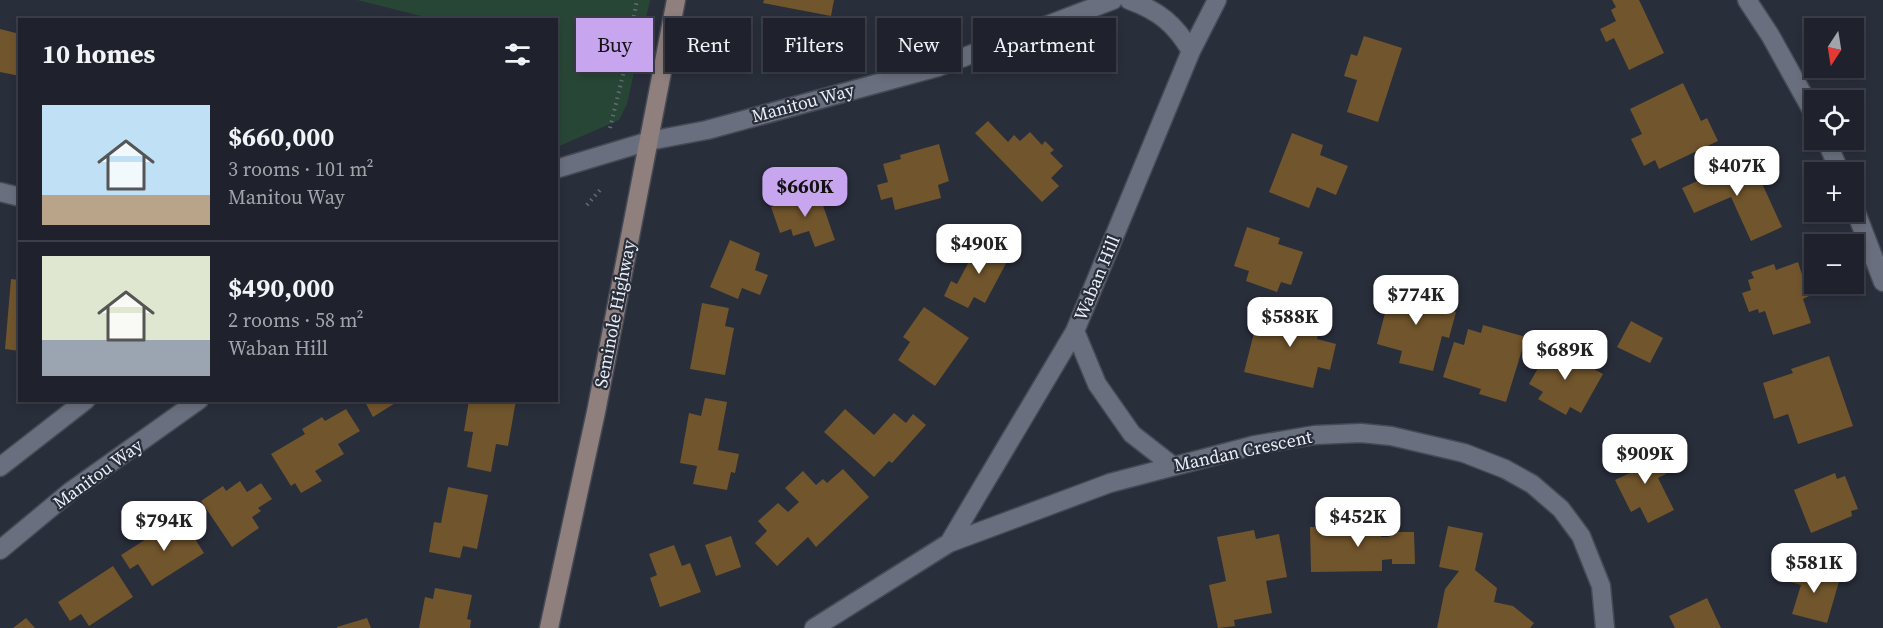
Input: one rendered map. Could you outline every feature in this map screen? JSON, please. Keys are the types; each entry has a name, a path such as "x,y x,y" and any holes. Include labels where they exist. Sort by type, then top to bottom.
{"street":[{"name":"Seminole Highway","path":"549,628 596,412 676,0"},
{"name":"Manitou Way","path":"558,168 649,141 707,130 938,67 1113,0"},
{"path":"1129,0 1163,17 1180,32 1191,51"},
{"name":"Waban Hill","path":"949,543 1075,331 1191,51 1217,0"},
{"path":"1747,0 1770,35 1804,96"},
{"path":"0,192 18,196"},
{"path":"1860,222 1883,282"},
{"path":"1075,331 1097,384 1132,434 1173,466"},
{"path":"0,467 83,402"},
{"name":"Manitou Way","path":"0,550 71,491 196,402"},
{"name":"Mandan Crescent","path":"814,628 949,543 1110,483 1265,444 1315,435 1361,433 1391,436 1464,453 1505,469 1523,479 1561,509 1581,536 1600,586 1605,628"}],"path":[{"path":"610,126 623,75 637,0"},
{"path":"587,205 600,190"}],"green space":[{"path":"357,0 650,0 646,18 576,18 576,72 634,72 627,104 619,120 558,147 558,18 429,18"}],"building":[{"path":"764,0 834,0 831,16 763,3"},
{"path":"1612,0 1639,0 1664,53 1629,70 1614,38 1606,42 1600,29 1616,21 1611,10 1616,7"},
{"path":"0,29 18,34 18,76 0,72"},
{"path":"1364,36 1402,48 1378,122 1347,112 1357,80 1344,76 1351,54 1357,56"},
{"path":"1683,83 1701,121 1707,118 1718,141 1659,169 1655,160 1644,166 1631,139 1642,134 1630,109"},
{"path":"988,121 1008,142 1014,135 1020,141 1030,132 1042,145 1045,141 1054,150 1050,153 1063,166 1051,178 1059,186 1042,202 975,133"},
{"path":"1292,133 1323,145 1320,155 1348,166 1336,195 1317,187 1309,208 1269,192"},
{"path":"939,144 949,181 938,185 941,198 895,210 892,197 881,200 877,185 888,182 883,164 901,159 900,155"},
{"path":"1750,157 1782,227 1751,241 1731,197 1694,213 1682,188"},
{"path":"818,191 835,240 815,247 809,231 793,236 791,229 780,233 771,207"},
{"path":"1247,227 1280,238 1278,244 1303,252 1291,285 1281,282 1277,292 1246,281 1249,271 1234,266"},
{"path":"981,239 1011,254 985,303 974,297 968,308 944,296 951,281 957,284"},
{"path":"730,240 760,253 755,270 768,275 760,295 742,288 738,299 710,287"},
{"path":"1798,262 1804,281 1804,294 1809,296 1803,299 1811,323 1773,335 1765,311 1759,313 1758,309 1749,312 1742,293 1751,290 1748,280 1754,278 1751,272 1774,264 1776,270"},
{"path":"11,279 18,280 18,351 5,349"},
{"path":"1392,286 1450,300 1448,309 1456,312 1449,338 1442,336 1433,371 1399,363 1402,351 1377,344"},
{"path":"702,303 729,308 725,326 734,328 725,375 690,369"},
{"path":"1279,304 1323,315 1317,339 1336,344 1330,370 1318,367 1313,388 1244,372 1256,325 1273,329"},
{"path":"924,307 969,338 935,386 898,360 910,342 903,337"},
{"path":"1631,321 1663,338 1650,363 1617,347"},
{"path":"1483,325 1526,337 1506,402 1479,394 1481,389 1443,377 1454,342 1464,345 1468,329 1481,333"},
{"path":"1551,345 1603,374 1581,413 1570,407 1566,415 1538,399 1543,392 1529,384"},
{"path":"1829,356 1853,426 1798,444 1788,414 1774,419 1763,383 1793,373 1791,369"},
{"path":"705,398 727,402 718,450 739,454 735,473 731,472 727,490 693,484 697,466 680,463 689,413 701,416"},
{"path":"365,402 397,402 373,417"},
{"path":"469,402 516,402 508,446 496,444 491,472 467,467 473,432 464,431"},
{"path":"346,409 360,431 338,444 344,454 315,471 322,481 301,493 295,483 291,486 271,454 305,434 302,429 322,417 325,421"},
{"path":"845,409 874,435 894,413 906,423 913,414 926,425 892,463 889,461 874,477 824,432"},
{"path":"1651,443 1666,474 1658,478 1674,510 1648,523 1640,507 1631,512 1615,480 1634,471 1626,455"},
{"path":"843,469 869,497 816,547 808,537 777,566 755,543 767,531 758,521 778,503 788,512 799,502 785,488 803,471 816,485 823,479 827,483"},
{"path":"1835,473 1837,479 1845,476 1858,509 1851,511 1852,516 1811,533 1794,490"},
{"path":"240,481 247,492 261,483 272,499 258,508 261,511 252,517 259,528 232,547 201,501 223,486 226,491"},
{"path":"448,487 488,495 477,549 463,546 460,558 429,552 434,522 441,523"},
{"path":"181,517 204,553 152,586 138,564 130,569 121,555"},
{"path":"1347,521 1366,521 1366,527 1381,526 1381,537 1389,537 1390,532 1414,532 1415,564 1392,564 1392,559 1382,560 1382,571 1311,572 1310,527 1346,527"},
{"path":"1448,526 1483,533 1475,570 1497,588 1494,602 1513,606 1534,623 1530,628 1437,628 1445,589 1459,571 1439,567"},
{"path":"1254,530 1256,539 1279,534 1287,577 1266,581 1272,613 1234,620 1235,626 1218,628 1209,585 1226,581 1217,537"},
{"path":"731,536 741,567 716,576 705,545"},
{"path":"674,545 682,566 690,563 701,592 660,607 650,578 657,575 649,554"},
{"path":"113,566 133,597 89,626 81,614 70,621 58,602"},
{"path":"1805,568 1840,578 1827,623 1792,614 1801,585 1787,581 1790,571 1804,575"},
{"path":"435,588 472,595 467,619 471,620 470,628 419,628 425,597 433,599"},
{"path":"1707,598 1721,628 1675,628 1669,616"},
{"path":"26,618 35,628 13,628"},
{"path":"367,618 371,628 337,628 337,627"}]}
